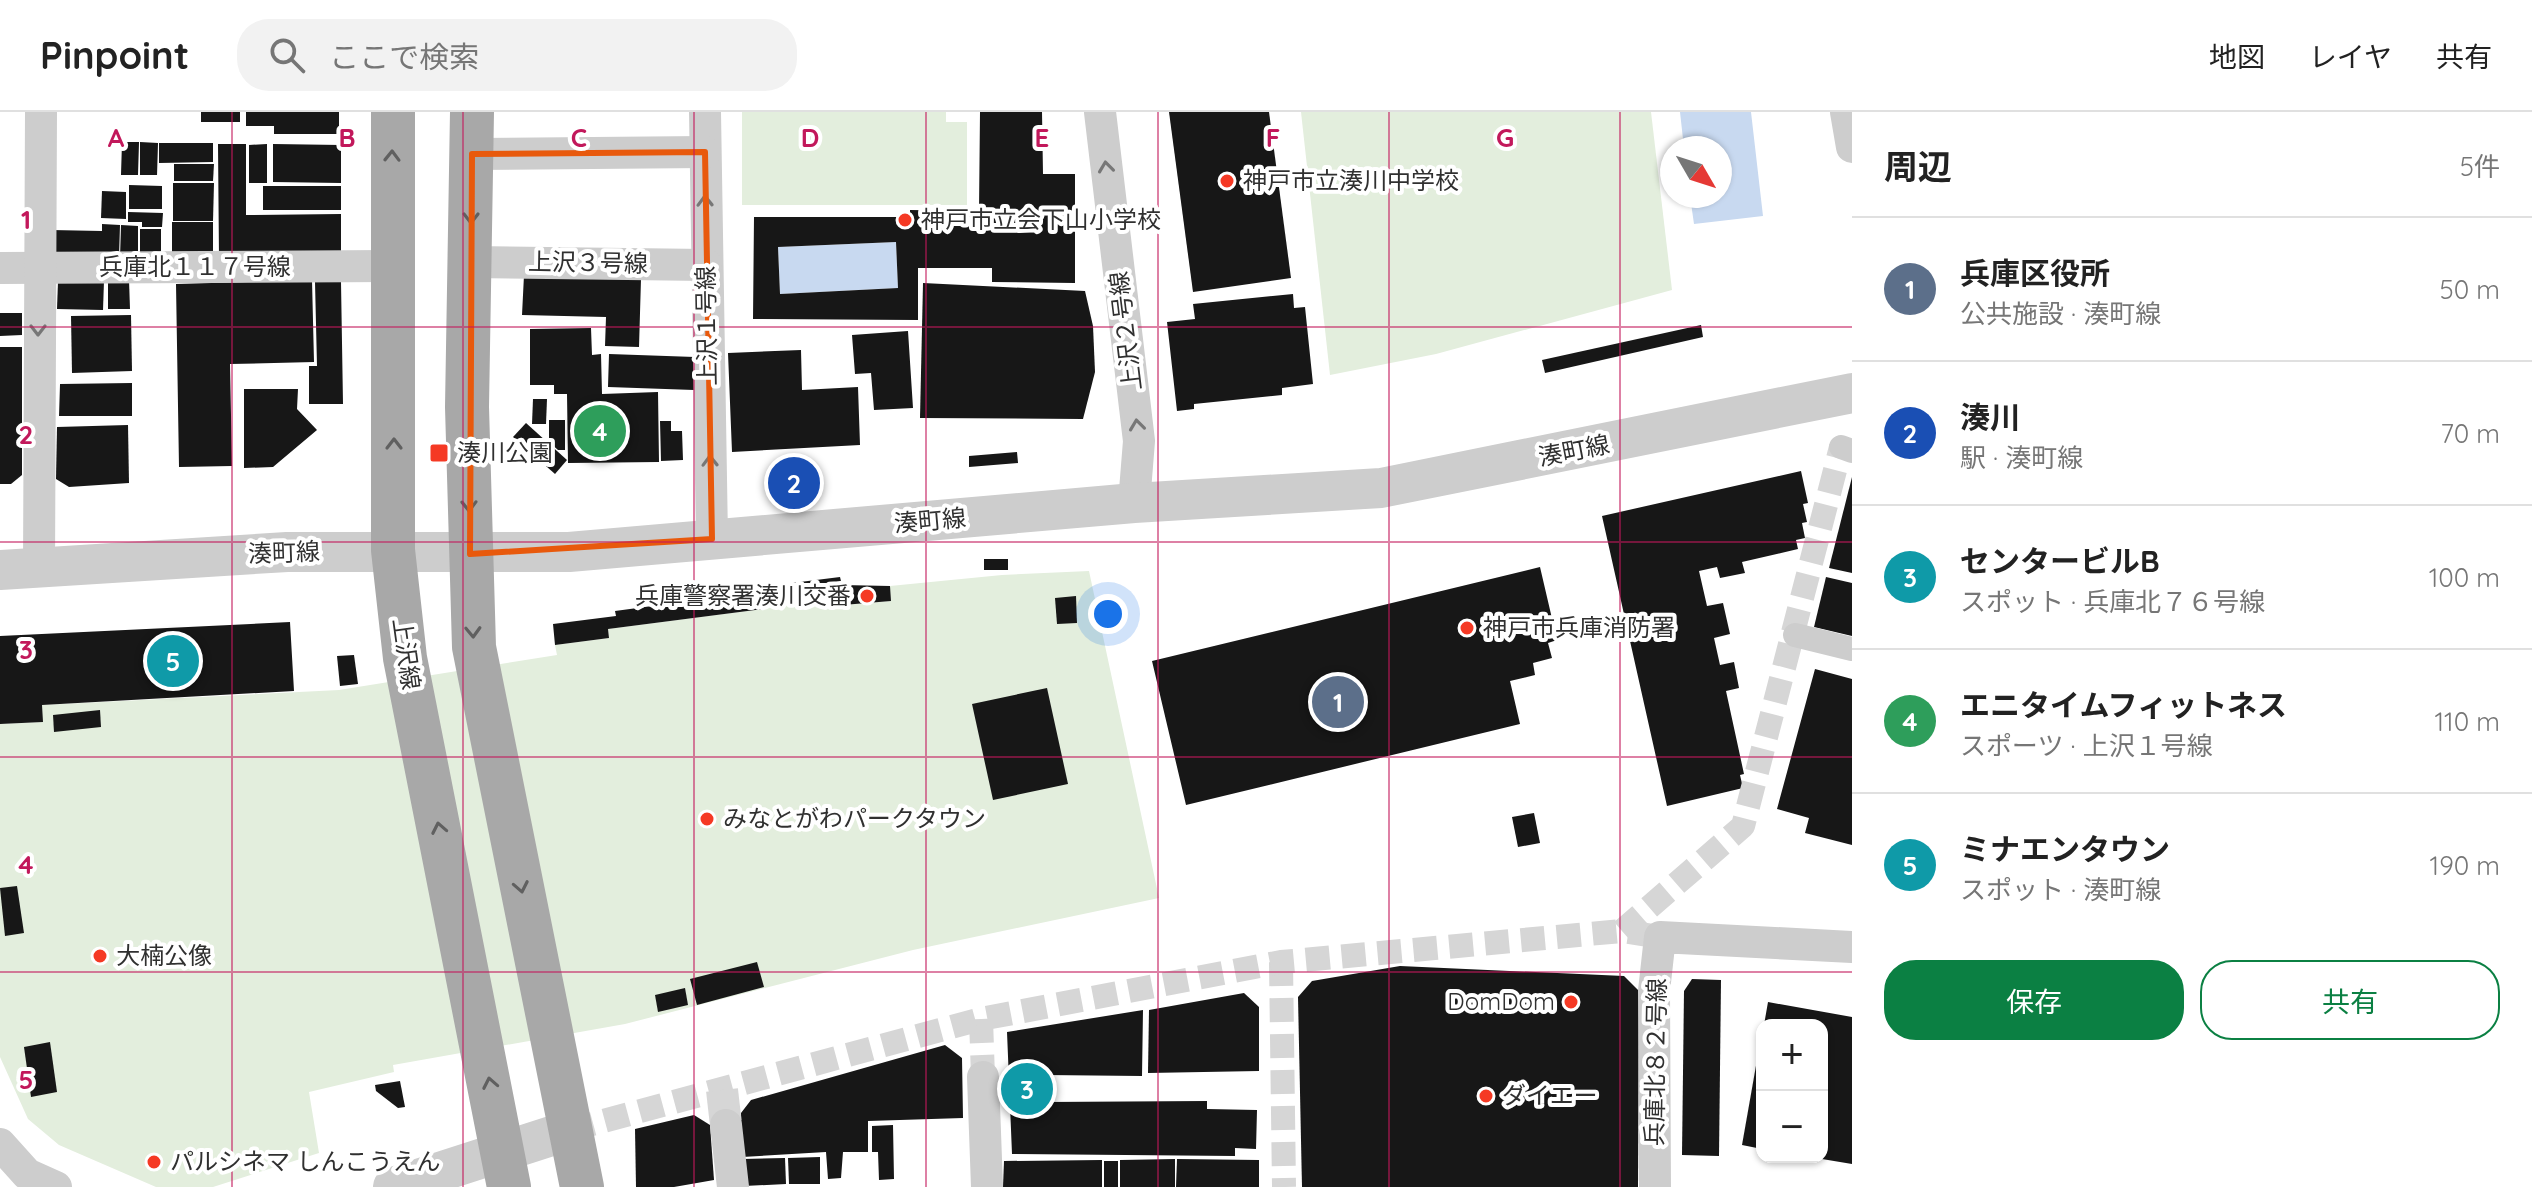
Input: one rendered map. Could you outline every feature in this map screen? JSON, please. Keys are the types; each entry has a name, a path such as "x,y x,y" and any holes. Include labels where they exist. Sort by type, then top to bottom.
{"main road":[{"name":"上沢線","path":"393,112 393,550 405,658 506,1169"},
{"path":"472,133 467,407 474,647 582,1187"}],"street":[{"path":"39,568 41,112"},
{"name":"上沢１号線","path":"705,112 712,539"},
{"name":"上沢２号線","path":"1100,112 1139,441 1134,503"},
{"path":"1846,112 1852,147"},
{"path":"472,133 705,152"},
{"name":"上沢３号線","path":"471,262 706,265"},
{"name":"兵庫北１１７号線","path":"0,268 391,266"},
{"name":"湊町線","path":"0,570 287,552 569,552 1134,503 1381,488 1852,393"},
{"path":"1795,635 1852,649"},
{"name":"兵庫北８２号線","path":"1655,1187 1654,991 1660,937 1852,947"},
{"path":"983,1077 987,1187"},
{"path":"726,1125 733,1187"},
{"path":"393,1187 506,1169 570,1130"},
{"path":"0,1144 27,1174 56,1187"}],"highlighted area":[{"path":"705,152 712,539 470,554 472,154"}],"green space":[{"path":"742,112 946,112 946,122 967,122 967,205 742,205"},
{"path":"1301,112 1651,112 1672,290 1436,354 1330,375"},
{"path":"1089,571 1159,898 913,950 625,1024 393,1065 394,1072 309,1092 319,1153 213,1187 156,1187 59,1145 28,1119 0,1057 0,724 42,722 42,705 339,690 557,655 555,645 609,638 608,629 762,609 762,600 843,590 843,605 890,601 890,586 1002,575"}],"water":[{"path":"1680,112 1751,112 1763,216 1694,224 1692,208 1732,208 1732,136 1683,136"},
{"path":"896,242 898,288 780,294 778,247"}],"building":[{"path":"201,112 240,112 240,122 201,122"},
{"path":"246,112 339,112 339,134 274,134 274,126 246,126"},
{"path":"980,112 1042,112 1043,174 1075,174 1075,283 992,282 992,268 918,268 918,320 753,319 754,217 910,217 910,210 979,211","holes":["896,242 898,288 780,294 778,247"]},
{"path":"1169,112 1269,112 1291,278 1193,292"},
{"path":"122,142 139,142 138,175 121,175"},
{"path":"140,142 158,143 157,175 140,175"},
{"path":"159,143 213,143 213,162 159,163"},
{"path":"218,144 246,144 246,215 341,214 341,257 219,258"},
{"path":"267,144 267,183 249,183 249,145"},
{"path":"273,144 341,145 341,183 273,182"},
{"path":"174,164 214,164 213,181 174,181"},
{"path":"173,183 214,183 213,221 173,221"},
{"path":"129,185 162,186 162,209 129,209"},
{"path":"263,186 341,186 341,210 263,210"},
{"path":"102,191 126,192 126,219 101,218"},
{"path":"128,212 163,213 162,227 142,227 142,222 128,222"},
{"path":"172,222 213,222 213,259 172,260"},
{"path":"102,224 120,225 119,257 57,258 51,230 102,231"},
{"path":"121,225 138,226 138,258 120,258"},
{"path":"140,229 161,229 161,259 140,258"},
{"path":"524,275 641,279 639,347 605,346 606,317 522,315"},
{"path":"108,280 129,280 130,309 108,309"},
{"path":"312,280 314,362 230,364 232,466 179,467 176,284"},
{"path":"58,281 104,281 103,310 57,309"},
{"path":"315,282 341,282 343,404 309,404 309,366 317,366"},
{"path":"923,283 1085,291 1093,326 1095,372 1083,419 920,418"},
{"path":"1293,294 1294,308 1305,307 1313,384 1282,388 1282,395 1194,404 1194,409 1177,411 1167,322 1195,319 1193,304"},
{"path":"0,313 22,313 22,335 0,336"},
{"path":"131,315 132,371 72,373 71,316"},
{"path":"1701,325 1703,337 1545,373 1542,360"},
{"path":"591,328 592,355 601,354 602,394 658,392 659,462 568,463 567,394 554,394 554,385 530,385 530,329"},
{"path":"908,331 913,408 874,410 871,373 855,374 852,335"},
{"path":"0,347 22,347 22,475 11,484 0,484"},
{"path":"801,350 802,390 858,387 860,445 732,452 728,353"},
{"path":"609,354 695,357 694,390 608,387"},
{"path":"132,383 132,416 59,416 60,384"},
{"path":"244,389 298,389 297,409 317,430 273,467 244,468"},
{"path":"533,399 547,399 546,424 532,424"},
{"path":"549,420 565,420 565,450 558,450 549,442"},
{"path":"660,421 671,421 671,431 682,431 683,460 661,461"},
{"path":"526,423 567,460 555,474 513,437"},
{"path":"128,425 129,483 69,487 56,479 57,427"},
{"path":"1017,452 1018,463 969,467 969,456"},
{"path":"1801,471 1808,503 1803,504 1807,522 1802,523 1805,538 1796,540 1798,549 1742,562 1745,573 1720,578 1717,567 1699,571 1707,606 1723,603 1730,634 1714,638 1720,665 1734,662 1739,688 1726,691 1744,774 1740,775 1743,788 1667,806 1602,516"},
{"path":"1852,477 1852,573 1829,568"},
{"path":"984,559 1008,559 1008,570 984,570"},
{"path":"1540,567 1557,640 1548,643 1552,658 1533,663 1535,675 1510,681 1520,724 1186,805 1152,661"},
{"path":"840,577 842,585 890,586 891,601 843,605 843,590 762,600 763,609 608,629 609,638 555,645 553,624 616,616 615,611 697,600 697,595"},
{"path":"1826,577 1852,583 1852,636 1814,627"},
{"path":"1076,596 1077,623 1057,624 1055,598"},
{"path":"290,622 294,691 42,705 43,722 0,724 0,636"},
{"path":"354,655 358,684 340,686 337,656"},
{"path":"1815,669 1852,679 1852,845 1805,833 1809,818 1777,809"},
{"path":"1047,688 1068,784 993,800 972,704"},
{"path":"100,710 101,727 54,732 53,715"},
{"path":"1534,813 1540,843 1518,847 1512,817"},
{"path":"17,886 24,933 5,936 0,888"},
{"path":"757,962 764,987 697,1005 690,979"},
{"path":"1400,966 1624,976 1639,991 1638,1187 1302,1187 1298,997 1312,981"},
{"path":"1692,979 1721,980 1719,1156 1682,1155 1684,991"},
{"path":"685,988 688,1005 658,1012 655,995"},
{"path":"1244,993 1259,1007 1259,1071 1148,1073 1149,1010"},
{"path":"1768,1002 1852,1017 1852,1164 1828,1160 1828,1019 1765,1019"},
{"path":"1143,1010 1142,1076 1045,1075 1046,1102 1207,1101 1207,1109 1257,1110 1256,1149 1235,1148 1235,1156 1012,1154 1007,1032"},
{"path":"50,1042 57,1092 31,1097 24,1047"},
{"path":"945,1045 962,1058 963,1118 868,1121 868,1152 843,1152 841,1178 828,1179 826,1152 742,1157 741,1113 751,1100"},
{"path":"1756,1066 1756,1148 1742,1145"},
{"path":"400,1081 405,1107 398,1108 376,1091 375,1085"},
{"path":"694,1115 710,1125 714,1180 674,1187 636,1187 635,1129"},
{"path":"893,1125 894,1179 879,1180 878,1152 872,1152 872,1126"},
{"path":"820,1157 820,1184 789,1184 788,1158"},
{"path":"785,1158 786,1184 744,1186 743,1159"},
{"path":"1175,1159 1175,1187 1120,1187 1120,1160"},
{"path":"1177,1159 1259,1160 1259,1187 1176,1187"},
{"path":"1102,1160 1102,1187 1003,1187 1004,1161"},
{"path":"1104,1161 1118,1161 1118,1187 1104,1187"}],"tunnel":[{"path":"1622,931 1743,826 1841,447"},
{"path":"570,1130 981,1019 1281,962 1622,931 1660,937"},
{"path":"1281,962 1284,1187"},
{"path":"981,1019 983,1077"},
{"path":"722,1090 726,1125"}],"place":[{"name":"神戸市立湊川中学校","path":"1227,181"},
{"name":"神戸市立会下山小学校","path":"905,220"},
{"name":"エニタイムフィットネス","path":"600,431"},
{"name":"湊川公園","path":"439,453"},
{"name":"湊川","path":"794,483"},
{"name":"兵庫警察署湊川交番","path":"867,596"},
{"name":"神戸市兵庫消防署","path":"1467,628"},
{"name":"ミナエンタウン","path":"173,661"},
{"name":"兵庫区役所","path":"1338,702"},
{"name":"みなとがわパークタウン","path":"707,819"},
{"name":"大楠公像","path":"100,956"},
{"name":"DomDom","path":"1571,1002"},
{"name":"センタービルB","path":"1027,1089"},
{"name":"ダイエー","path":"1486,1096"},
{"name":"パルシネマ しんこうえん","path":"154,1162"}]}
